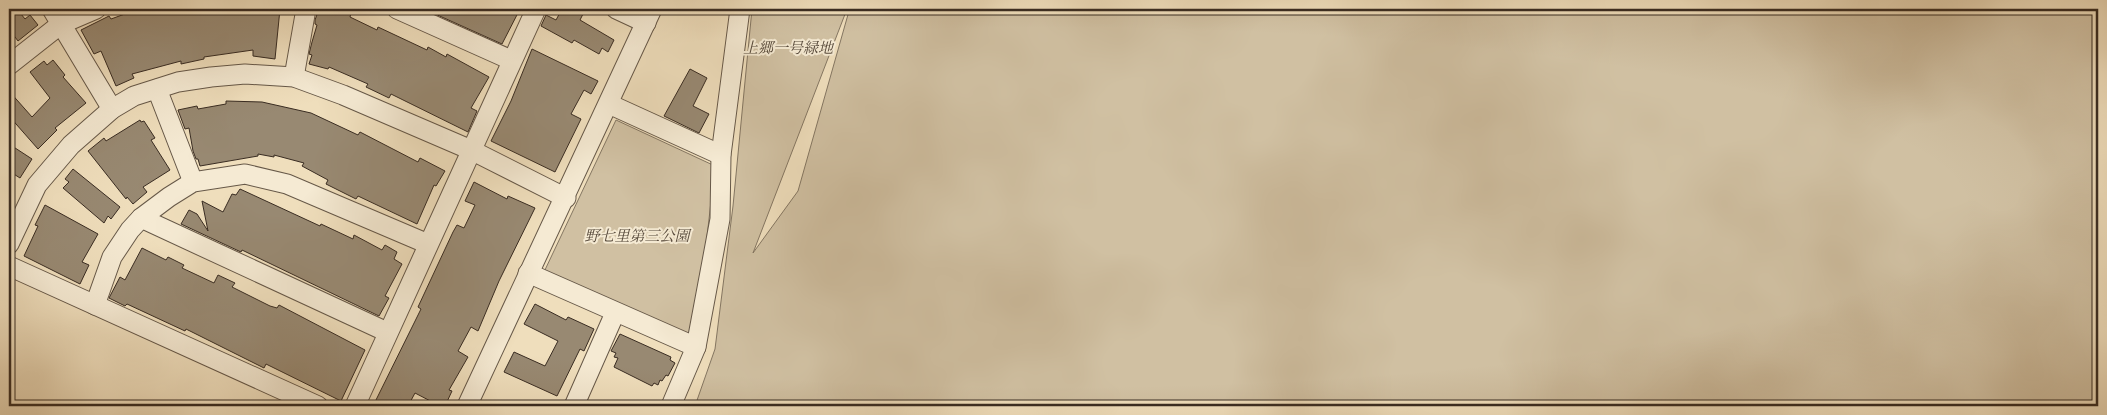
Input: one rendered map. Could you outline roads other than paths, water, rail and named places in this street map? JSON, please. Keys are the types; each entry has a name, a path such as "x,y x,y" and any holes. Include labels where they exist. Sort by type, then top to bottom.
{"street":[{"path":"9,65 57,16 96,9"},
{"path":"294,77 306,9"},
{"path":"397,9 511,60"},
{"path":"354,406 536,9"},
{"path":"467,406 528,273 566,198 649,16 616,9"},
{"path":"671,406 696,347 720,219 721,155 740,9"},
{"path":"57,16 112,109"},
{"path":"9,244 37,185 71,145 112,109 134,96 178,82 245,74 294,77 343,95 471,150 566,198"},
{"path":"157,89 193,182"},
{"path":"609,104 721,155"},
{"path":"95,305 112,257 141,218 193,182 245,174 287,184 428,244"},
{"path":"141,218 387,332"},
{"path":"9,266 318,406"},
{"path":"528,273 615,313 696,347"},
{"path":"574,406 615,313"}],"park label":[{"name":"上郷一号緑地","path":"788,49"},
{"name":"野七里第三公園","path":"637,237"}]}
